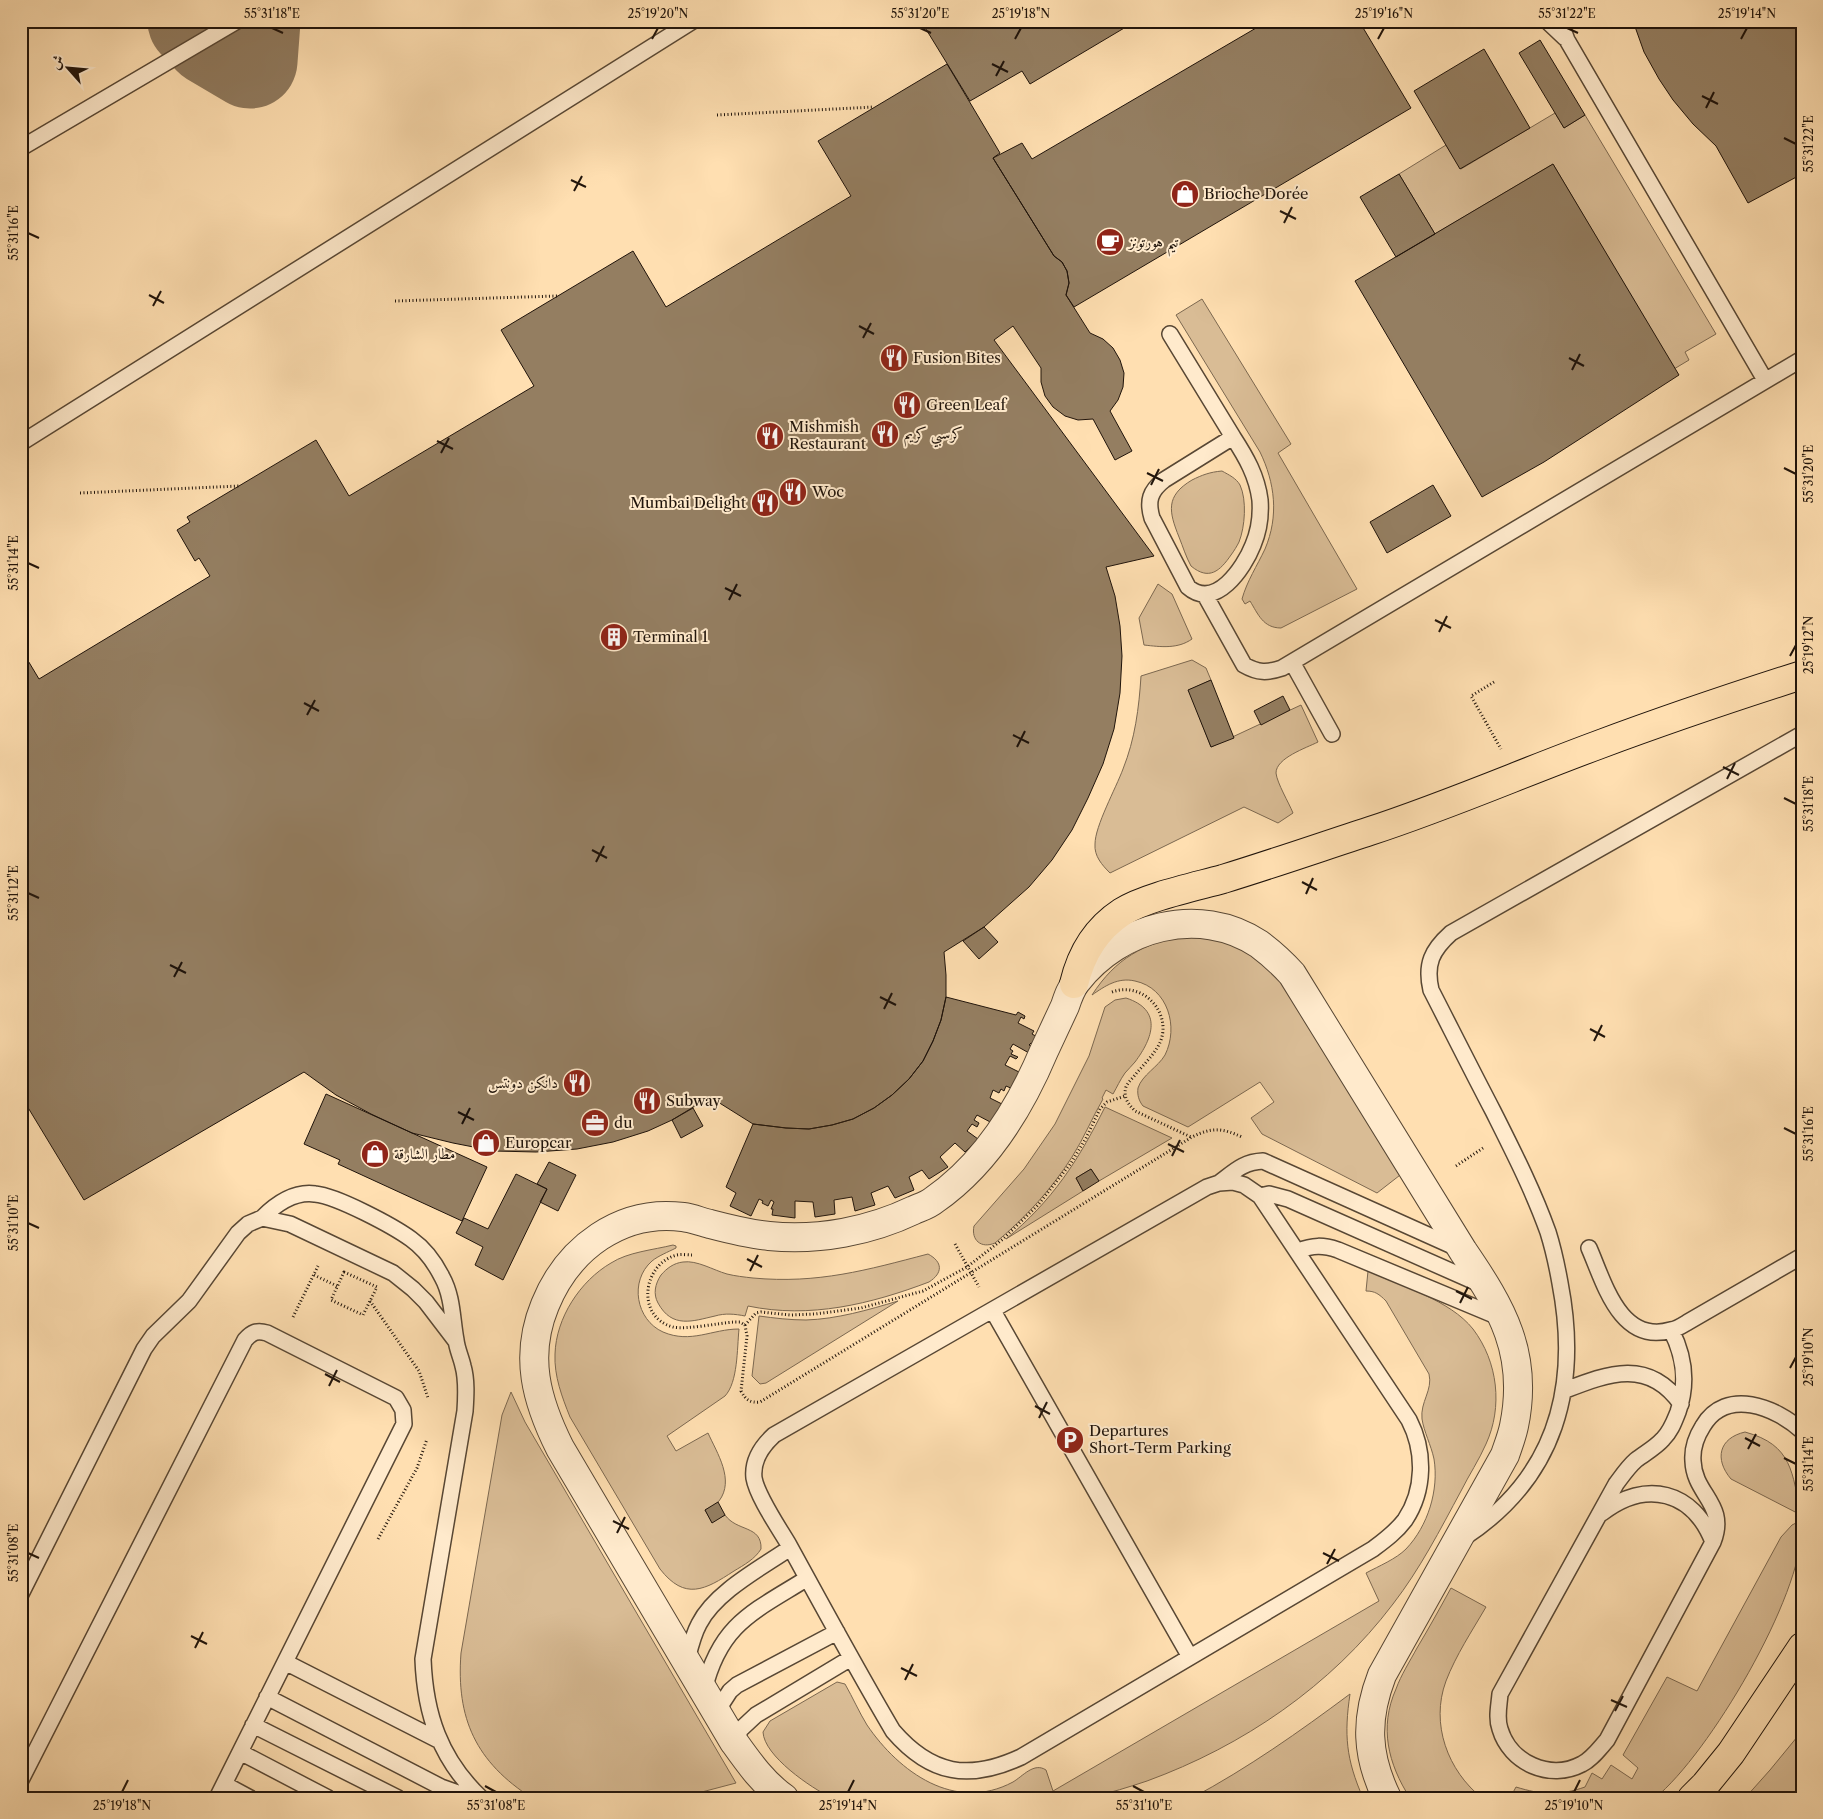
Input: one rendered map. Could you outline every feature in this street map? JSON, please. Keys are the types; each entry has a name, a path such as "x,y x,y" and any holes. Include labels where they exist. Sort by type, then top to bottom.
{"highway":[{"path":"1074,984 1078,967 1094,937 1106,924 1123,911 1143,902 1250,871 1385,826 1599,744 1802,675"},
{"path":"1692,1798 1731,1753 1793,1670 1802,1647"}],"street":[{"path":"784,1798 771,1788 750,1766 734,1742 549,1427 539,1398 533,1368 535,1342 540,1317 550,1292 560,1274 590,1243 623,1223 642,1218 664,1216 686,1218 738,1232 769,1236 802,1237 833,1235 869,1227 903,1216 933,1202 961,1179 984,1155 1004,1129 1024,1097 1074,984 1093,962 1116,945 1155,928 1176,924 1196,924 1217,927 1237,933 1258,943 1292,974 1463,1251 1488,1287 1512,1338 1517,1367 1518,1397 1514,1427 1505,1455 1382,1675 1374,1696 1370,1718 1370,1740 1373,1762 1387,1798"}],"lane":[{"path":"21,148 237,21"},
{"path":"21,443 693,21"},
{"path":"1547,21 1568,40"},
{"path":"1560,21 1568,40 1765,380"},
{"path":"1170,334 1234,437 1248,460 1256,479 1260,501 1259,522 1254,543 1245,562 1238,572 1220,589 1205,595 1193,591 1184,581 1152,518 1149,498 1155,487 1164,480 1234,437"},
{"path":"1205,595 1244,664 1255,671 1268,673 1292,662 1802,358"},
{"path":"1292,662 1332,734"},
{"path":"1457,1542 1483,1525 1506,1505 1526,1482 1539,1462 1550,1441 1563,1391 1568,1339 1564,1303 1548,1233 1535,1199 1504,1134 1431,990 1428,969 1431,958 1439,944 1451,933 1802,734"},
{"path":"1219,1183 1240,1166 1251,1162 1263,1161 1463,1251"},
{"path":"1233,1182 1244,1185 1260,1196 1414,1428 1419,1445 1420,1480 1414,1501 1404,1520 1390,1536 1373,1549 1021,1757 1000,1767 979,1771 957,1771 938,1766 920,1758 893,1731 806,1579 757,1488 754,1468 757,1455 764,1444 774,1435 994,1311 1207,1187 1219,1183 1233,1182"},
{"path":"21,1594 144,1349 154,1336 189,1301 238,1233 248,1224 262,1218 274,1206 288,1198 302,1194 315,1194 348,1205 412,1239 430,1257 443,1278 451,1303 456,1341 464,1368 466,1389 465,1411 424,1659 426,1697 430,1716 440,1741 455,1768 481,1798"},
{"path":"1260,1196 1269,1194 1282,1197 1488,1287"},
{"path":"262,1218 290,1224 393,1273 426,1302 456,1341"},
{"path":"1298,1251 1312,1246 1325,1246 1338,1250 1505,1320"},
{"path":"1589,1248 1618,1312 1629,1323 1642,1329 1656,1332 1671,1330 1688,1322 1802,1256"},
{"path":"994,1311 1190,1657"},
{"path":"21,1780 245,1340 259,1330 396,1398 403,1410 404,1424 220,1791 250,1798"},
{"path":"1671,1330 1678,1344 1685,1374 1681,1404 1668,1434 1626,1470 1598,1516 1500,1694 1498,1711 1500,1728 1506,1744 1518,1757 1532,1766 1548,1770 1566,1770 1582,1764 1596,1754 1606,1740 1718,1531 1717,1517 1711,1502 1697,1478 1693,1464 1693,1450 1697,1436 1706,1421 1719,1409 1738,1403 1757,1406 1777,1414 1802,1431"},
{"path":"1563,1391 1611,1374 1634,1374 1656,1381 1666,1387 1681,1404"},
{"path":"1598,1516 1626,1498 1642,1494 1657,1494 1673,1498 1692,1510 1708,1528 1713,1542"},
{"path":"687,1660 694,1634 700,1622 717,1600 790,1548"},
{"path":"806,1579 749,1615 724,1641 715,1656 710,1701 724,1698 737,1685 836,1632"},
{"path":"734,1742 741,1729 756,1715 851,1658"},
{"path":"285,1662 440,1741"},
{"path":"268,1697 440,1787 472,1798"},
{"path":"253,1725 398,1798"},
{"path":"240,1752 328,1798"}],"path":[{"path":"717,115 874,107"},
{"path":"395,301 557,296"},
{"path":"80,493 238,486"},
{"path":"1494,682 1471,696 1505,756"},
{"path":"1109,993 1124,988 1145,995 1155,1004 1161,1015 1163,1028 1161,1040 1155,1051 1128,1083 1125,1096 1129,1104 1135,1111 1192,1137"},
{"path":"745,1325 756,1312 815,1314 861,1308 923,1290 967,1268 1009,1233 1038,1205 1071,1163 1086,1138 1100,1108 1107,1102 1125,1096"},
{"path":"1456,1166 1504,1134"},
{"path":"281,1340 330,1242"},
{"path":"955,1244 967,1268 994,1311"},
{"path":"692,1255 677,1255 658,1266 649,1283 647,1294 648,1304 653,1313 661,1321 671,1326 682,1328 734,1322"},
{"path":"344,1272 377,1287 363,1316 331,1300 337,1286 344,1272"},
{"path":"314,1275 337,1286"}],"shaded area":[{"path":"1555,113 1564,128 1585,115 1716,334 1685,352 1689,360 1674,369 1553,164 1435,234 1399,174 1446,145 1461,169"},
{"path":"1202,299 1291,444 1278,453 1357,589 1281,628 1265,623 1250,601 1245,604 1242,599 1269,537 1274,512 1272,488 1260,452 1176,315"},
{"path":"1222,471 1240,485 1244,498 1243,529 1239,542 1223,566 1214,572 1203,573 1189,563 1173,520 1173,498 1183,486 1192,480 1206,474"},
{"path":"1158,584 1172,594 1192,639 1187,642 1169,646 1144,645 1139,618"},
{"path":"1192,660 1206,668 1211,680 1189,690 1211,747 1301,705 1318,742 1286,758 1277,768 1276,773 1293,813 1278,823 1244,807 1110,873 1097,856 1095,848 1096,836 1131,746 1138,712 1141,676"},
{"path":"1185,935 1227,940 1275,968 1404,1172 1377,1193 1262,1134 1251,1118 1274,1102 1260,1082 1188,1127 1143,1106 1138,1093 1140,1083 1165,1055 1169,1044 1171,1033 1168,1010 1156,992 1146,985 1135,981 1117,981 1092,995 1111,971 1132,954 1156,943"},
{"path":"1126,998 1138,1003 1146,1010 1150,1017 1150,1034 1141,1053 1125,1073 1113,1094 1106,1090 1076,1150 1046,1192 1017,1224 995,1243 990,1245 981,1244 974,1235 974,1226 1024,1169 1055,1124 1089,1056 1105,1007 1115,1000"},
{"path":"1105,1107 1172,1138 1099,1181 1091,1169 1076,1178 1083,1191 1006,1239 1037,1210 1063,1179 1085,1145"},
{"path":"673,1245 676,1248 652,1261 640,1279 638,1289 639,1300 647,1319 663,1332 683,1337 739,1329 735,1374 725,1396 667,1436 676,1451 708,1433 723,1467 725,1484 719,1501 705,1510 712,1522 725,1515 736,1524 753,1532 760,1541 761,1549 756,1556 724,1578 696,1589 687,1589 678,1585 660,1569 570,1417 559,1386 555,1362 556,1340 565,1314 580,1290 589,1280 618,1259"},
{"path":"928,1254 939,1264 939,1271 934,1279 885,1297 840,1307 794,1311 748,1306 745,1316 722,1314 699,1320 684,1321 670,1317 658,1303 655,1293 657,1282 661,1275 671,1266 683,1262 699,1264 727,1274 753,1278 799,1279 863,1270"},
{"path":"1368,1271 1438,1302 1452,1310 1473,1329 1488,1356 1493,1370 1496,1400 1495,1415 1486,1444 1480,1456 1412,1577 1369,1634 1313,1687 1251,1731 1183,1767 1147,1781 1086,1798 832,1798 801,1779 771,1751 765,1741 763,1732 770,1721 837,1682 845,1684 867,1725 880,1742 912,1772 930,1783 950,1790 970,1793 991,1790 1013,1782 1033,1769 1042,1768 1046,1770 1053,1791 1379,1601 1366,1573 1397,1556 1414,1540 1426,1519 1430,1507 1435,1483 1435,1471 1433,1454 1422,1419 1430,1380 1429,1374 1386,1301 1377,1293 1366,1291"},
{"path":"898,1301 766,1383 760,1384 752,1376 759,1316 794,1320 829,1318 852,1314"},
{"path":"511,1392 525,1422 736,1783 679,1798 532,1798 497,1769 484,1754 474,1737 462,1698 460,1677 461,1653 502,1415"},
{"path":"1745,1432 1773,1445 1788,1463 1801,1515 1731,1479 1722,1464 1722,1450 1729,1439"},
{"path":"1796,1523 1802,1527 1798,1557 1787,1593 1770,1632 1749,1672 1725,1711 1701,1747 1677,1777 1655,1798 1510,1798 1516,1787 1534,1792 1559,1793 1585,1787 1592,1773 1602,1779 1611,1765 1632,1779 1638,1768 1623,1755 1667,1677 1697,1691 1781,1537"},
{"path":"1451,1588 1486,1607 1464,1643 1450,1671 1442,1697 1440,1714 1441,1730 1451,1760 1470,1787 1482,1798 1410,1798 1391,1759 1387,1731 1388,1717 1400,1679"},
{"path":"1350,1694 1347,1722 1348,1747 1353,1771 1363,1798 1192,1798 1273,1749"},
{"path":"1802,1731 1802,1798 1745,1798 1770,1770"}],"building":[{"path":"921,21 1136,21 1030,84 1022,71 970,101"},
{"path":"1268,21 1359,21 1411,108 1074,307 1066,295 1069,283 1067,271 1062,262 1054,256 993,158 1022,143 1032,159"},
{"path":"1633,21 1802,21 1802,174 1748,203 1716,146 1693,124 1659,79 1644,52"},
{"path":"1540,40 1585,115 1564,128 1519,53"},
{"path":"1484,49 1530,128 1460,169 1414,91"},
{"name":"Terminal 1","path":"947,64 1000,153 993,158 1054,256 1062,262 1067,271 1069,283 1066,295 1090,333 1103,339 1113,348 1120,360 1124,373 1123,387 1118,400 1110,411 1132,451 1115,460 1093,419 1078,420 1065,416 1053,407 1045,396 1041,382 1041,368 1013,326 994,340 1154,556 1106,567 1115,596 1120,626 1122,656 1120,693 1114,729 1103,764 1088,798 1072,830 1052,860 1029,887 984,927 944,952 946,997 941,1020 923,1061 909,1079 874,1108 853,1119 832,1125 809,1129 753,1124 710,1097 672,1120 648,1131 613,1142 577,1149 536,1152 494,1151 412,1133 336,1095 304,1072 84,1200 21,1096 21,649 39,679 210,576 199,558 195,561 177,530 190,522 187,517 316,440 349,496 534,386 501,330 633,251 666,307 851,196 818,141"},
{"path":"1553,164 1679,375 1544,462 1482,497 1355,281"},
{"path":"1399,174 1435,234 1396,257 1360,197"},
{"path":"1433,485 1451,516 1387,553 1370,522"},
{"path":"1211,680 1234,738 1211,747 1188,690"},
{"path":"1283,696 1290,710 1261,725 1254,711"},
{"path":"984,927 998,942 979,959 963,941"},
{"path":"946,997 1016,1015 1018,1012 1025,1016 1024,1019 1021,1017 1018,1023 1034,1031 1032,1034 1041,1039 1035,1045 1031,1043 1029,1045 1033,1047 1029,1053 1013,1044 1010,1049 1013,1051 1011,1054 1018,1057 1016,1059 1010,1056 1005,1065 1021,1073 1013,1089 1006,1086 1004,1091 1001,1089 999,1093 993,1090 990,1098 1004,1105 994,1124 977,1115 974,1120 979,1123 977,1127 972,1124 967,1131 978,1139 965,1152 955,1143 940,1157 948,1167 929,1179 922,1170 909,1177 914,1190 895,1198 888,1186 871,1193 875,1205 855,1211 852,1197 834,1200 835,1214 815,1217 813,1202 795,1201 795,1218 772,1215 773,1209 771,1209 774,1202 771,1200 768,1206 759,1199 751,1216 730,1206 736,1193 726,1187 753,1124 809,1129 853,1119 874,1108 909,1079 923,1061 941,1020"},
{"path":"326,1094 487,1167 462,1221 338,1164 340,1160 304,1144"},
{"path":"693,1108 703,1126 681,1138 672,1120"},
{"path":"549,1162 576,1175 558,1211 540,1202 547,1189 537,1184"},
{"path":"1091,1169 1099,1181 1083,1191 1076,1178"},
{"path":"516,1174 547,1189 503,1280 475,1265 483,1247 456,1233 464,1218 488,1229"},
{"path":"718,1502 725,1515 712,1523 705,1510"}],"taxiway":[{"path":"195,21 211,38 250,61 253,21"}],"place":[{"name":"Brioche Dorée","path":"1185,194"},
{"name":"تيم هورتونز","path":"1110,242"},
{"name":"Fusion Bites","path":"894,358"},
{"name":"Green Leaf","path":"907,405"},
{"name":"كرسبي كريم","path":"885,434"},
{"name":"Mishmish Restaurant","path":"770,436"},
{"name":"Woc","path":"793,492"},
{"name":"Mumbai Delight","path":"765,503"},
{"name":"Terminal 1","path":"614,637"},
{"name":"دانكن دونتس","path":"577,1083"},
{"name":"Subway","path":"647,1101"},
{"name":"du","path":"595,1123"},
{"name":"Europcar","path":"486,1143"},
{"name":"مطار الشارقة","path":"375,1154"},
{"name":"Departures Short-Term Parking","path":"1070,1440"}]}
